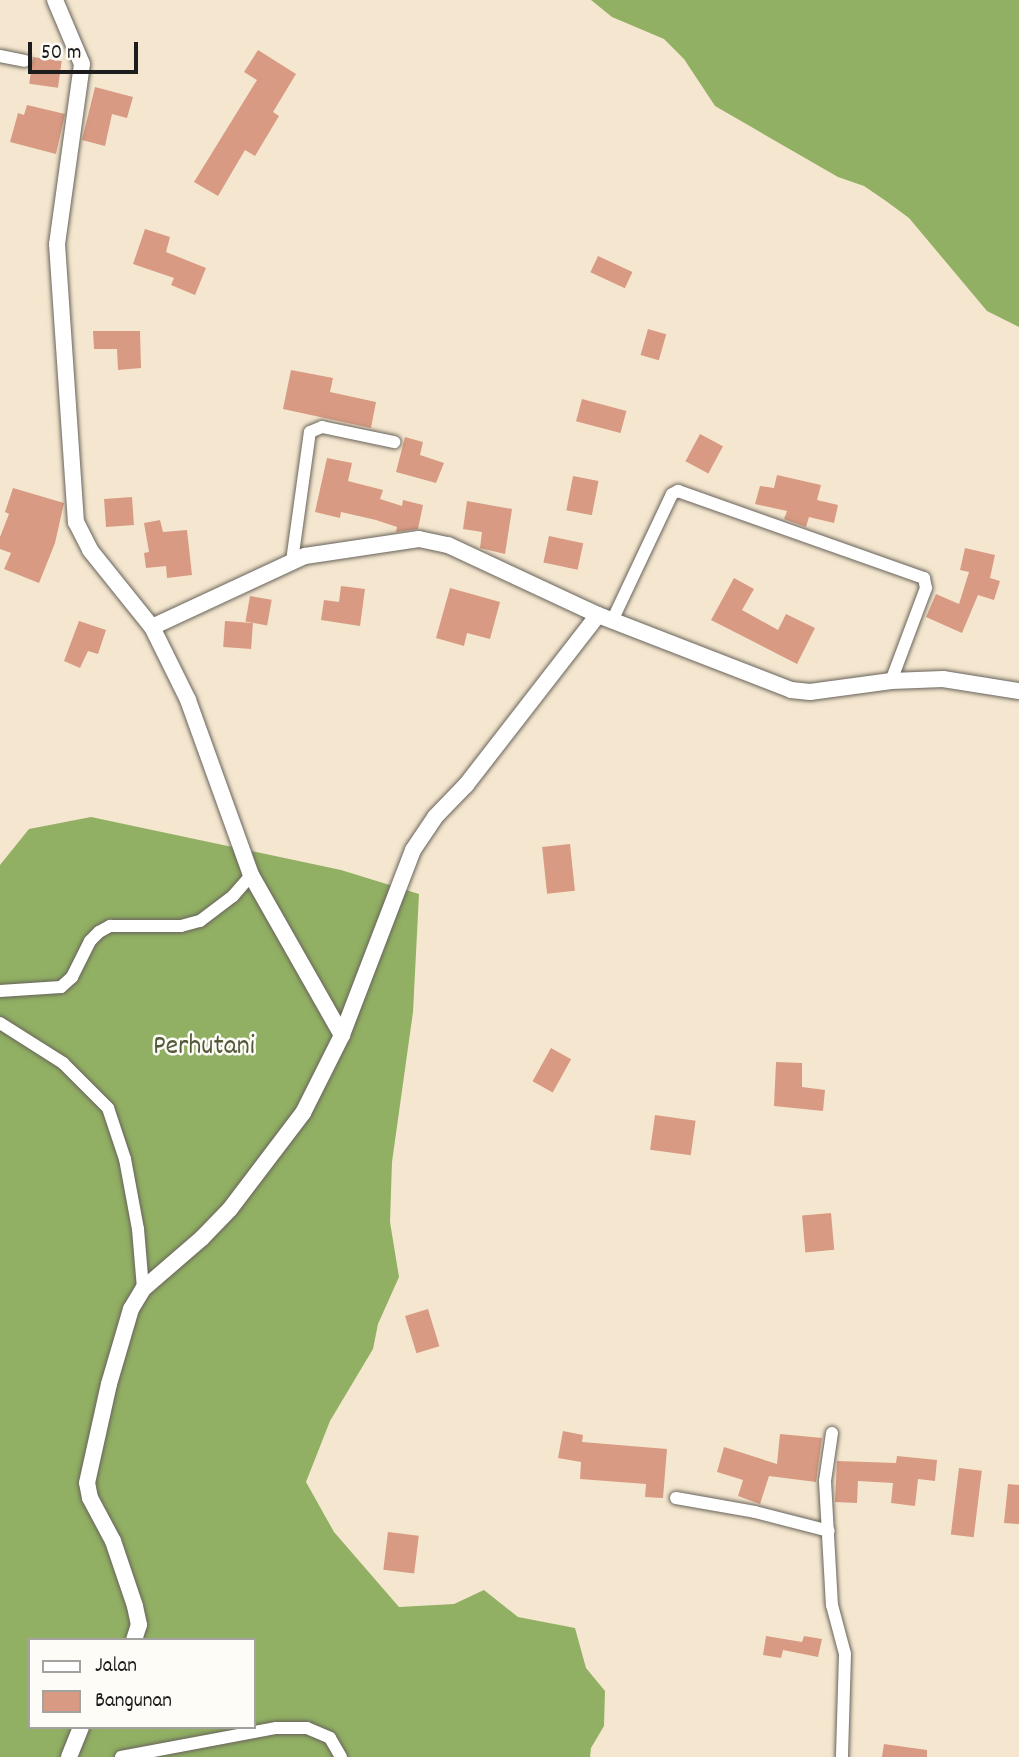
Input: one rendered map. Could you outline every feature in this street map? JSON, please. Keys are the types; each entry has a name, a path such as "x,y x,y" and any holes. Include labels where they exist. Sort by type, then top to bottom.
{"street":[{"path":"55,0 82,64 57,244 76,522 90,550 152,627 188,700 251,875 342,1035"},
{"path":"0,56 25,61"},
{"path":"292,561 310,432 322,427 394,442"},
{"path":"135,1638 139,1625 135,1605 113,1541 90,1498 87,1483 124,1329 143,1289 212,1229 261,1171 303,1113 342,1035 404,869 418,842 435,817 475,774 605,618 672,494 678,491 924,578 926,588 891,681"},
{"path":"152,627 305,556 405,539 434,541 605,618 791,690 818,692 891,681 943,679 1019,691"},
{"path":"0,991 61,987 72,977 90,942 99,932 119,925 181,926 200,921 233,896 251,875"},
{"path":"0,1023 63,1063 108,1108 125,1159 138,1229 143,1289"},
{"path":"832,1433 825,1481 832,1605 845,1654 842,1757"},
{"path":"676,1498 755,1512 829,1531"},
{"path":"121,1757 276,1728 307,1728 330,1738 341,1757"},
{"path":"69,1757 80,1729"}],"green space":[{"path":"591,0 1019,0 1019,327 987,311 909,218 864,186 838,177 715,106 684,59 664,39 612,17"},
{"name":"Perhutani","path":"91,817 341,870 419,894 413,1012 392,1162 390,1222 399,1277 378,1324 373,1349 330,1421 306,1482 334,1532 399,1607 454,1604 484,1590 518,1617 575,1628 586,1668 605,1691 604,1726 591,1748 590,1757 0,1757 0,865 29,829"}],"building":[{"path":"258,50 296,74 273,112 279,116 255,156 245,150 218,196 194,182 257,80 244,72"},
{"path":"33,57 62,61 58,88 29,84"},
{"path":"95,87 133,97 127,118 112,114 105,146 82,140"},
{"path":"27,105 65,114 56,154 10,142 18,113 24,115"},
{"path":"145,229 170,237 166,252 206,268 195,295 171,285 174,278 133,264"},
{"path":"598,256 632,272 625,288 590,272"},
{"path":"648,329 666,334 659,360 641,355"},
{"path":"93,331 140,331 141,368 118,370 117,349 94,349"},
{"path":"291,370 333,378 330,392 376,402 371,428 283,409"},
{"path":"582,399 626,411 620,433 576,421"},
{"path":"700,434 723,446 708,474 685,461"},
{"path":"405,437 423,442 420,455 444,463 436,483 396,472"},
{"path":"327,458 352,463 348,481 383,490 380,499 402,506 403,500 423,505 418,529 396,532 397,527 376,520 341,512 340,518 315,512"},
{"path":"777,475 821,485 817,500 838,505 834,523 809,517 806,527 784,519 787,511 755,504 760,486 774,488"},
{"path":"573,476 599,481 592,515 566,510"},
{"path":"13,488 64,503 55,543 39,583 4,569 11,553 0,549 0,537 9,514 5,512"},
{"path":"132,497 134,525 106,527 104,499"},
{"path":"467,501 512,509 505,554 480,548 482,532 463,529"},
{"path":"160,520 163,532 187,530 192,575 167,578 166,566 146,568 144,553 149,552 144,523"},
{"path":"549,536 583,543 578,570 543,562"},
{"path":"965,548 995,555 990,578 1000,581 994,600 978,595 962,633 926,617 936,594 959,604 969,572 960,570"},
{"path":"734,578 754,589 742,610 778,630 786,614 815,628 797,664 711,620"},
{"path":"341,586 365,589 360,626 321,620 324,600 339,602"},
{"path":"450,588 500,602 490,639 467,633 464,646 436,638"},
{"path":"250,596 272,600 267,625 245,622"},
{"path":"79,621 106,630 98,654 88,651 80,668 64,661"},
{"path":"225,621 253,623 251,649 223,647"},
{"path":"570,844 575,891 547,894 542,847"},
{"path":"551,1048 571,1059 553,1092 533,1081"},
{"path":"776,1062 802,1063 802,1087 825,1090 823,1111 774,1106"},
{"path":"655,1115 696,1121 691,1155 650,1150"},
{"path":"831,1213 834,1250 805,1252 802,1216"},
{"path":"428,1309 439,1346 416,1353 405,1316"},
{"path":"563,1431 583,1435 582,1442 667,1449 663,1498 645,1497 646,1484 580,1479 581,1462 558,1458"},
{"path":"780,1434 822,1438 816,1482 769,1476 760,1504 738,1496 743,1480 717,1472 724,1447 777,1464"},
{"path":"897,1456 937,1460 935,1481 918,1479 915,1506 891,1503 893,1483 858,1481 857,1503 835,1502 837,1461 896,1463"},
{"path":"959,1468 982,1471 974,1537 951,1535"},
{"path":"1008,1484 1019,1485 1019,1524 1004,1523"},
{"path":"388,1532 419,1536 414,1573 383,1570"},
{"path":"766,1636 802,1642 804,1636 822,1639 818,1657 783,1650 781,1658 763,1655"},
{"path":"884,1744 927,1750 927,1757 882,1757"}]}
